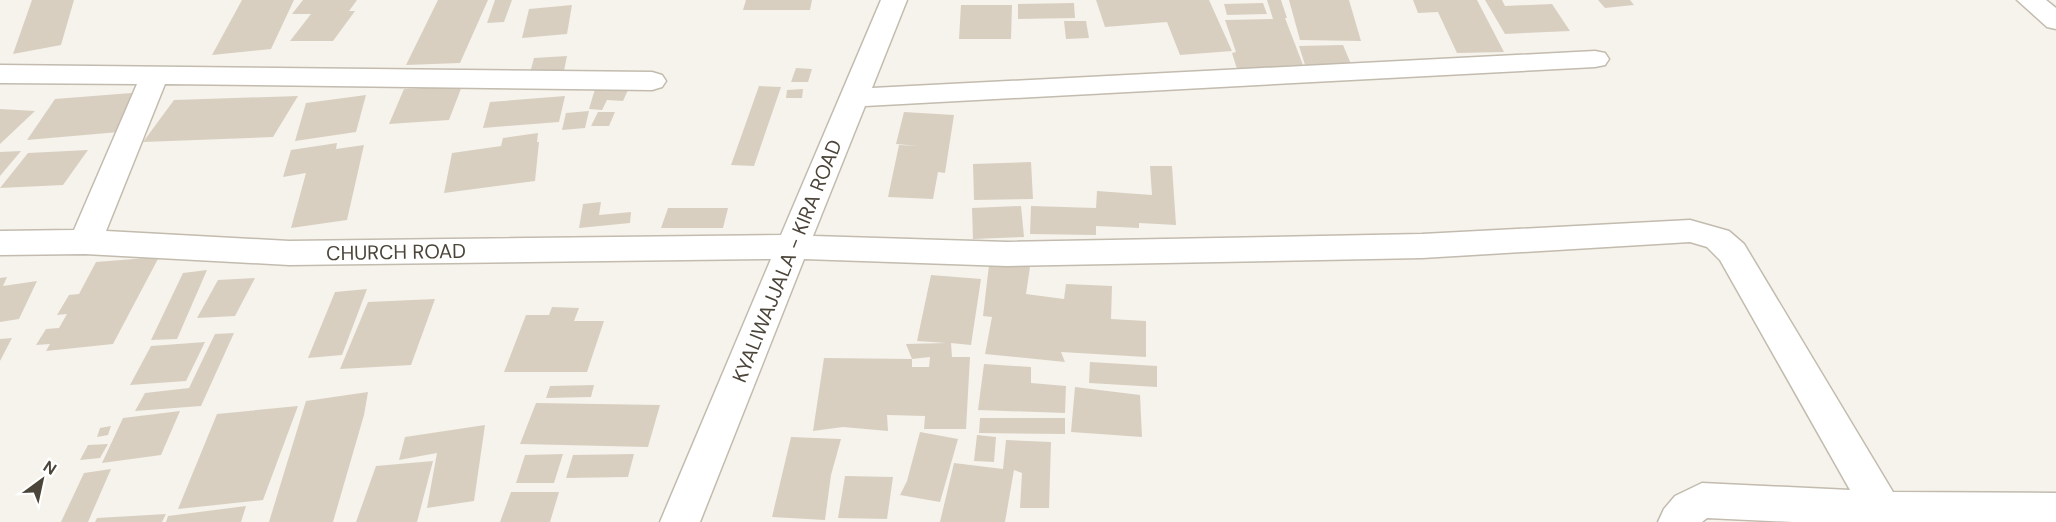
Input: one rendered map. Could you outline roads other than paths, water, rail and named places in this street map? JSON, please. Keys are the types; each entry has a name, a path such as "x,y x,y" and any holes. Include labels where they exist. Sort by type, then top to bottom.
{"street":[{"name":"KYALIWAJJALA - KIRA ROAD","path":"680,522 894,0"},
{"path":"2030,0 2056,21"},
{"path":"854,98 1595,59"},
{"path":"0,74 652,81"},
{"path":"85,242 154,77"},
{"name":"CHURCH ROAD","path":"0,243 85,242 289,253 793,247 1007,254 1422,246 1690,231 1718,239 1732,252 1882,509"},
{"path":"1678,522 1689,508 1702,500 1882,509 2056,511"}]}
